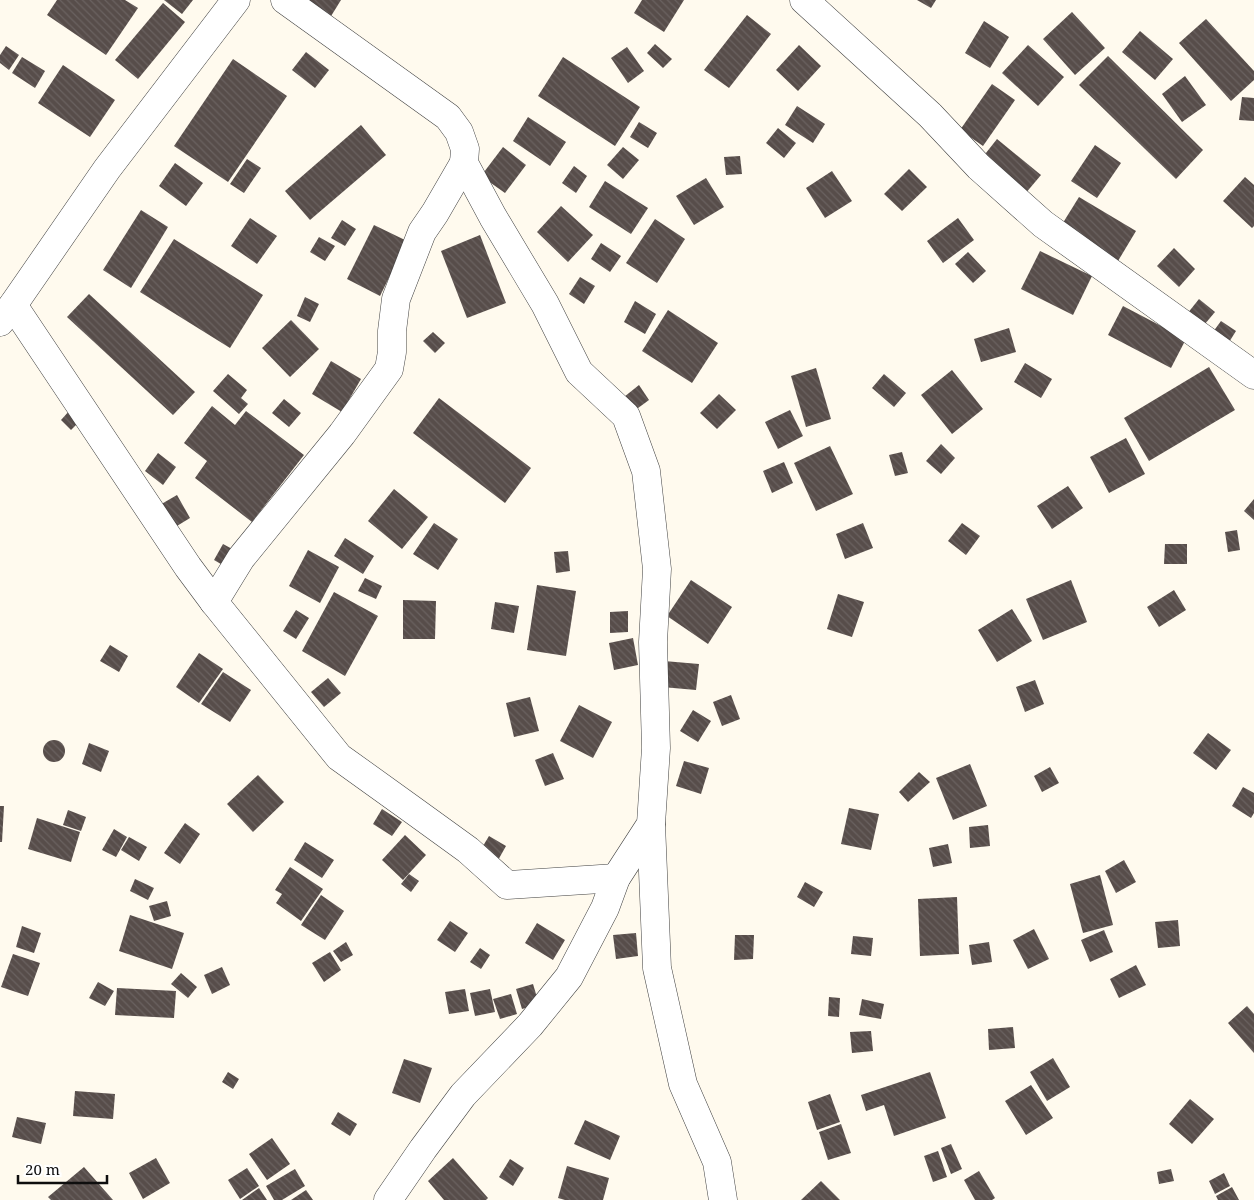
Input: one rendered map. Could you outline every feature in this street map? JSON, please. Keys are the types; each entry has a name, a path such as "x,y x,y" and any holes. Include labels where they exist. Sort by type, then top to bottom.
{"street":[{"path":"236,0 107,170 6,313 214,602 339,757 468,850 507,886 616,878"},
{"path":"285,0 448,117 459,132 464,149 464,163 493,217 546,304 579,372 626,416 646,471 657,570 653,642 656,748 651,824 657,968 683,1084 717,1162 723,1200"},
{"path":"804,0 930,115 978,167 1044,224 1254,375"},
{"path":"214,602 241,558 342,434 375,386 389,370 396,300 422,232 464,163"},
{"path":"388,1200 463,1095 530,1025 570,977 605,908 616,878 651,824"}],"building":[{"path":"57,0 125,0 138,8 106,55 47,15"},
{"path":"164,0 193,0 182,14"},
{"path":"297,0 341,0 328,21"},
{"path":"642,0 684,0 664,32 634,13"},
{"path":"917,0 936,0 931,8"},
{"path":"163,3 185,22 138,79 115,60"},
{"path":"1072,12 1105,48 1075,75 1043,39"},
{"path":"747,15 771,34 729,88 704,70"},
{"path":"1206,19 1254,71 1254,80 1231,101 1179,43"},
{"path":"984,21 1009,37 990,68 965,53"},
{"path":"1140,31 1173,59 1155,80 1122,52"},
{"path":"655,44 672,59 663,68 647,53"},
{"path":"799,45 821,66 798,91 776,70"},
{"path":"1028,45 1064,77 1038,106 1002,73"},
{"path":"6,46 19,55 9,70 0,63 0,55"},
{"path":"627,47 644,71 628,83 611,58"},
{"path":"306,52 329,70 315,88 292,70"},
{"path":"1108,56 1203,150 1176,179 1079,85"},
{"path":"22,57 45,71 35,88 12,73"},
{"path":"563,57 640,107 615,146 538,96"},
{"path":"233,59 287,96 228,182 174,146"},
{"path":"63,65 115,100 90,137 38,103"},
{"path":"1185,76 1206,105 1182,122 1162,94"},
{"path":"992,84 1015,100 983,146 960,130"},
{"path":"1242,97 1254,98 1254,121 1239,120"},
{"path":"797,106 825,124 813,143 785,125"},
{"path":"528,117 566,142 550,166 513,141"},
{"path":"639,122 657,133 648,148 630,137"},
{"path":"361,125 386,155 310,220 285,191"},
{"path":"778,128 796,143 784,158 766,143"},
{"path":"997,139 1041,175 1025,194 982,158"},
{"path":"1095,145 1121,163 1097,198 1071,181"},
{"path":"503,147 526,165 505,193 481,176"},
{"path":"623,147 639,160 623,179 607,165"},
{"path":"740,156 742,174 726,175 724,157"},
{"path":"247,159 261,168 244,193 230,184"},
{"path":"175,163 203,183 186,206 159,186"},
{"path":"574,166 587,176 576,193 562,183"},
{"path":"909,169 927,187 902,211 884,194"},
{"path":"832,171 852,201 825,218 806,188"},
{"path":"1245,177 1254,185 1254,226 1252,228 1223,201"},
{"path":"706,178 724,207 694,225 676,196"},
{"path":"605,181 648,208 631,234 589,207"},
{"path":"1079,197 1136,231 1118,261 1061,226"},
{"path":"561,206 593,235 568,262 537,232"},
{"path":"141,210 168,227 131,288 103,270"},
{"path":"250,218 277,236 257,264 231,246"},
{"path":"958,218 974,240 943,263 927,241"},
{"path":"655,219 685,239 657,283 626,263"},
{"path":"342,220 356,229 345,246 331,238"},
{"path":"374,225 407,241 380,296 347,279"},
{"path":"480,235 506,303 467,318 441,251"},
{"path":"319,237 335,246 325,261 310,252"},
{"path":"174,239 263,295 230,348 140,292"},
{"path":"601,243 621,256 610,272 591,259"},
{"path":"1174,248 1195,269 1179,287 1157,266"},
{"path":"1040,251 1092,276 1073,315 1021,289"},
{"path":"968,252 986,271 973,283 955,264"},
{"path":"580,277 595,286 584,304 569,294"},
{"path":"89,294 195,392 173,415 67,317"},
{"path":"305,297 319,304 310,322 297,316"},
{"path":"1199,299 1215,312 1199,331 1183,319"},
{"path":"635,301 656,314 645,334 624,322"},
{"path":"1123,306 1186,339 1171,368 1108,335"},
{"path":"668,310 718,343 692,383 642,351"},
{"path":"291,320 319,349 290,377 262,348"},
{"path":"1221,321 1236,331 1226,347 1210,336"},
{"path":"1009,328 1016,352 981,362 974,339"},
{"path":"433,332 445,343 435,353 423,341"},
{"path":"331,361 361,379 342,412 312,394"},
{"path":"1025,363 1052,379 1041,398 1014,382"},
{"path":"1209,367 1235,410 1149,461 1124,418"},
{"path":"816,368 831,419 806,427 791,376"},
{"path":"952,370 983,409 952,434 921,395"},
{"path":"228,374 247,390 241,398 248,404 239,414 213,391"},
{"path":"884,374 906,393 894,407 872,388"},
{"path":"639,385 649,400 634,411 624,397"},
{"path":"719,394 736,410 717,429 700,413"},
{"path":"439,398 531,468 505,503 413,433"},
{"path":"284,399 301,413 289,427 272,413"},
{"path":"212,406 235,425 246,411 304,455 252,522 195,478 207,461 184,443"},
{"path":"70,410 81,420 71,430 61,420"},
{"path":"790,410 803,436 778,449 765,422"},
{"path":"1126,438 1145,474 1109,493 1090,457"},
{"path":"941,444 955,458 941,474 926,461"},
{"path":"830,446 853,494 816,511 794,463"},
{"path":"902,452 908,473 895,476 889,455"},
{"path":"158,453 176,467 163,485 145,471"},
{"path":"784,462 793,483 772,493 763,471"},
{"path":"1068,486 1083,508 1052,529 1037,506"},
{"path":"394,489 428,517 402,549 368,521"},
{"path":"177,495 190,518 172,529 158,506"},
{"path":"1254,499 1254,520 1244,511"},
{"path":"434,523 458,539 438,570 413,554"},
{"path":"863,523 873,548 845,559 836,534"},
{"path":"962,523 980,536 966,555 948,541"},
{"path":"1237,530 1240,550 1228,552 1225,532"},
{"path":"345,538 374,556 363,574 334,556"},
{"path":"223,544 236,551 226,567 214,560"},
{"path":"1165,544 1187,544 1187,564 1164,564"},
{"path":"308,550 339,567 320,603 289,586"},
{"path":"568,551 570,571 556,573 554,552"},
{"path":"365,578 382,586 376,599 358,591"},
{"path":"691,580 732,607 708,644 667,616"},
{"path":"1071,580 1087,622 1043,640 1026,599"},
{"path":"537,585 576,591 566,656 527,650"},
{"path":"1174,590 1186,610 1159,627 1147,607"},
{"path":"334,592 378,616 345,676 302,651"},
{"path":"838,594 864,602 852,637 827,629"},
{"path":"403,600 436,601 435,639 403,639"},
{"path":"495,602 519,606 514,633 491,629"},
{"path":"1012,609 1032,641 997,662 978,630"},
{"path":"296,610 309,618 296,639 283,631"},
{"path":"628,611 628,632 610,633 610,612"},
{"path":"633,638 638,665 614,670 609,643"},
{"path":"110,645 128,656 119,672 100,661"},
{"path":"199,653 223,669 199,703 176,687"},
{"path":"664,661 699,664 696,690 662,687"},
{"path":"223,672 251,690 230,722 201,704"},
{"path":"328,678 341,693 324,707 311,692"},
{"path":"1035,680 1044,704 1025,712 1016,687"},
{"path":"731,695 740,719 722,726 713,702"},
{"path":"530,697 539,731 514,737 506,703"},
{"path":"579,705 612,722 593,758 560,741"},
{"path":"693,710 711,721 698,742 680,731"},
{"path":"1208,733 1231,750 1216,770 1193,753"},
{"path":"54,740 62,743 65,751 62,759 54,762 46,759 43,751 46,743"},
{"path":"89,743 109,751 101,772 82,764"},
{"path":"553,753 564,779 545,786 535,760"},
{"path":"684,761 709,768 701,794 676,786"},
{"path":"970,764 987,806 953,820 936,778"},
{"path":"1050,767 1059,783 1042,792 1034,776"},
{"path":"919,772 930,782 908,802 899,792"},
{"path":"258,775 284,802 253,832 227,804"},
{"path":"1243,787 1254,793 1254,813 1251,818 1232,806"},
{"path":"0,806 4,806 2,842 0,842"},
{"path":"849,808 879,814 871,850 841,844"},
{"path":"382,809 402,822 392,836 373,824"},
{"path":"68,810 86,817 81,831 63,825"},
{"path":"37,818 80,832 71,862 28,849"},
{"path":"185,823 200,834 180,864 164,853"},
{"path":"988,825 990,846 970,848 969,827"},
{"path":"114,829 127,837 116,857 102,850"},
{"path":"405,835 426,855 403,880 382,860"},
{"path":"489,836 506,846 497,862 480,851"},
{"path":"129,837 147,847 139,861 121,850"},
{"path":"305,842 334,860 322,878 294,860"},
{"path":"948,844 952,863 933,867 929,848"},
{"path":"1124,860 1136,882 1116,893 1105,871"},
{"path":"290,867 323,889 301,921 276,903 282,894 275,890"},
{"path":"409,874 419,881 411,892 401,884"},
{"path":"1100,875 1113,925 1083,933 1070,884"},
{"path":"135,879 154,888 148,900 130,891"},
{"path":"805,882 823,892 814,907 797,897"},
{"path":"321,895 344,911 325,940 301,925"},
{"path":"957,897 959,954 920,956 918,899"},
{"path":"167,901 171,916 154,921 149,906"},
{"path":"130,915 184,933 172,969 119,951"},
{"path":"1178,920 1180,946 1158,948 1155,922"},
{"path":"450,921 468,933 455,952 437,940"},
{"path":"537,923 565,940 553,960 525,943"},
{"path":"22,926 41,933 34,953 16,947"},
{"path":"1034,929 1049,959 1028,969 1013,940"},
{"path":"1104,930 1113,952 1090,962 1081,940"},
{"path":"636,933 638,956 616,959 613,935"},
{"path":"735,935 754,935 753,959 734,960"},
{"path":"853,936 873,938 871,956 851,954"},
{"path":"346,942 353,955 341,962 333,951"},
{"path":"989,942 992,962 972,965 969,945"},
{"path":"480,948 490,955 481,969 470,962"},
{"path":"330,952 341,970 324,982 312,963"},
{"path":"13,954 40,963 28,996 1,987"},
{"path":"1136,965 1146,985 1119,998 1110,979"},
{"path":"222,967 230,985 212,994 204,975"},
{"path":"181,973 197,987 188,998 171,984"},
{"path":"98,982 114,991 105,1006 89,998"},
{"path":"533,984 539,1004 522,1009 516,989"},
{"path":"117,988 176,991 174,1018 115,1015"},
{"path":"465,989 469,1011 449,1014 445,992"},
{"path":"490,989 495,1012 475,1016 470,993"},
{"path":"511,994 517,1014 500,1019 493,999"},
{"path":"829,997 840,998 839,1017 828,1016"},
{"path":"862,999 884,1004 881,1019 859,1015"},
{"path":"1247,1006 1254,1014 1254,1053 1228,1023"},
{"path":"1013,1027 1015,1048 989,1050 988,1029"},
{"path":"871,1031 873,1051 852,1053 850,1032"},
{"path":"1053,1058 1070,1087 1047,1101 1030,1072"},
{"path":"404,1059 432,1068 420,1103 392,1093"},
{"path":"228,1072 239,1079 233,1089 222,1082"},
{"path":"930,1072 946,1118 894,1136 884,1105 866,1111 861,1095"},
{"path":"1031,1085 1053,1118 1026,1135 1005,1101"},
{"path":"75,1091 115,1094 113,1119 73,1116"},
{"path":"830,1094 840,1122 817,1130 808,1102"},
{"path":"1190,1099 1214,1119 1192,1144 1169,1124"},
{"path":"338,1112 357,1124 350,1136 331,1124"},
{"path":"17,1117 46,1123 41,1144 12,1137"},
{"path":"585,1120 620,1136 610,1160 574,1144"},
{"path":"841,1124 851,1153 828,1160 819,1132"},
{"path":"272,1138 290,1164 267,1180 249,1154"},
{"path":"951,1144 962,1169 951,1174 941,1148"},
{"path":"938,1151 947,1177 933,1182 924,1156"},
{"path":"156,1158 170,1183 143,1199 129,1173"},
{"path":"453,1158 488,1198 486,1200 444,1200 428,1181"},
{"path":"510,1159 524,1168 513,1186 499,1177"},
{"path":"567,1166 609,1178 603,1200 565,1200 558,1198"},
{"path":"84,1167 113,1200 51,1200 48,1197"},
{"path":"247,1168 259,1186 240,1199 228,1180"},
{"path":"295,1169 305,1186 282,1200 274,1200 266,1186"},
{"path":"1171,1169 1174,1181 1159,1184 1157,1172"},
{"path":"979,1171 995,1198 992,1200 975,1200 964,1180"},
{"path":"1224,1173 1230,1186 1215,1194 1209,1181"},
{"path":"821,1181 840,1200 801,1200"},
{"path":"1232,1187 1239,1200 1218,1200 1216,1196"},
{"path":"259,1188 267,1200 242,1200"},
{"path":"306,1190 313,1200 291,1200"}]}
